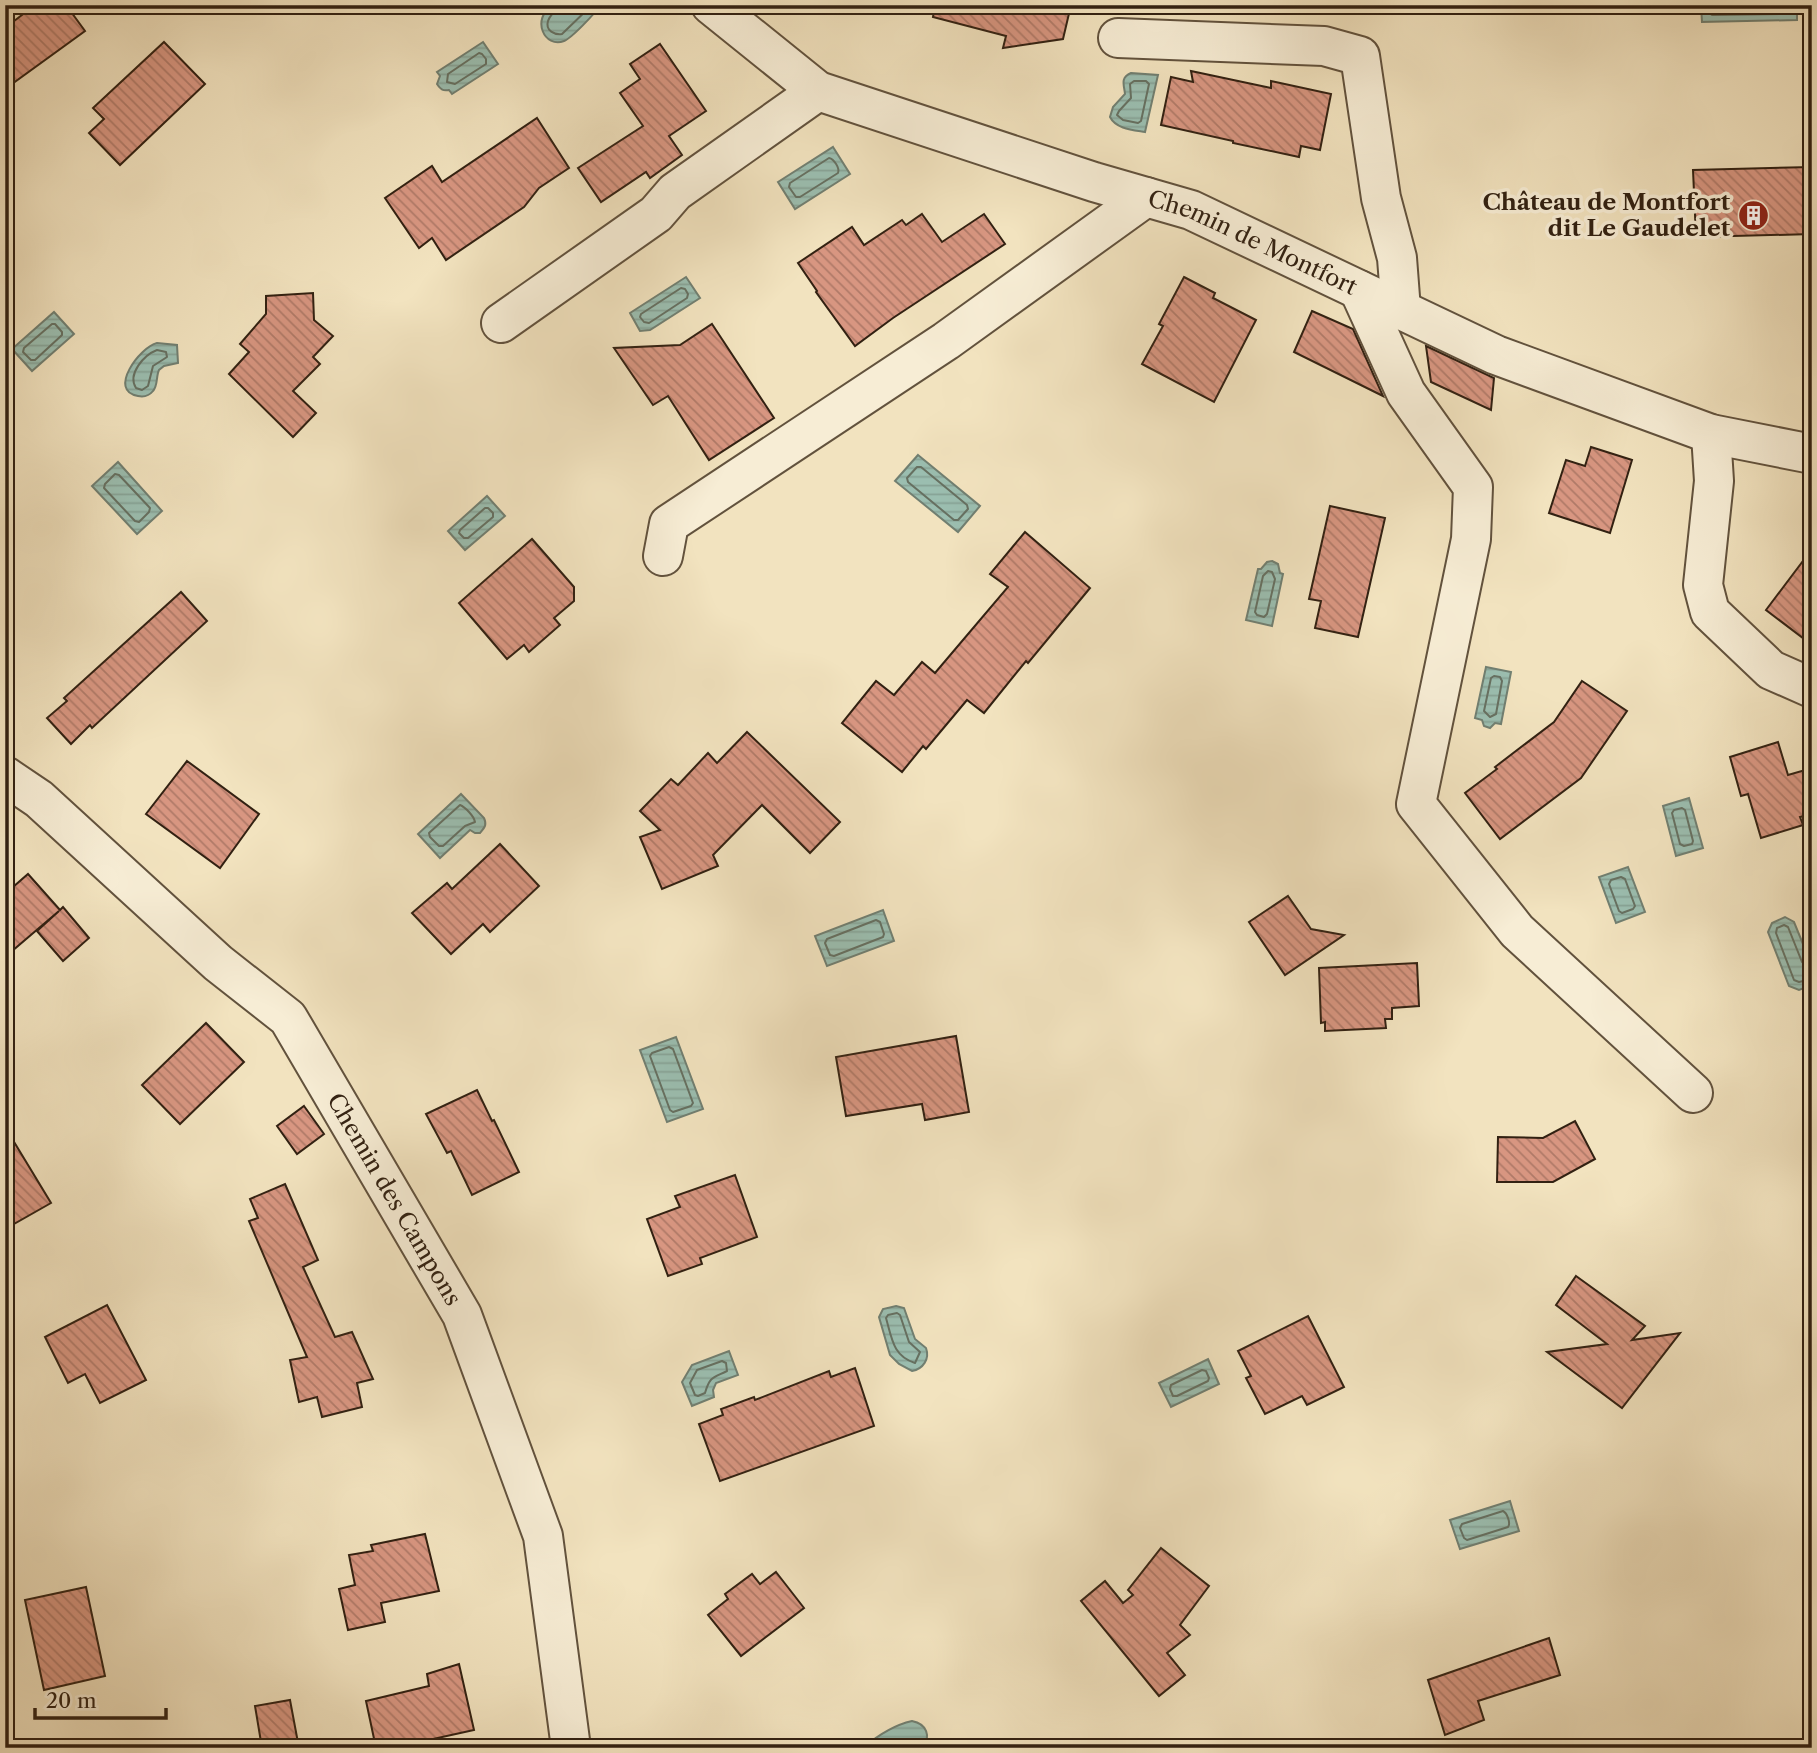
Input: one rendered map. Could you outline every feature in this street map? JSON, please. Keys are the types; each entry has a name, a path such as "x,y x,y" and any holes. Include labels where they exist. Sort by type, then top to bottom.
{"street":[{"name":"Chemin de Montfort","path":"711,5 818,91 1094,182 1191,210 1496,355 1711,434 1812,454"},
{"path":"1118,38 1324,46 1360,56 1381,198 1398,258 1401,310"},
{"path":"501,323 656,214 675,192 818,91"},
{"path":"663,556 669,524 946,341 1146,197"},
{"path":"1359,290 1406,393 1473,487 1471,539 1416,804 1517,931 1693,1093"},
{"path":"1711,434 1714,481 1703,585 1710,612 1771,670 1812,688"},
{"name":"Chemin des Campons","path":"5,776 39,799 218,963 288,1018 463,1315 543,1536 570,1748"}],"water":[{"path":"553,5 601,5 572,35 557,42 546,37 541,25 546,11"},
{"path":"1701,5 1797,5 1797,20 1702,22"},
{"path":"483,42 498,64 452,94 449,90 441,89 437,84 440,76 437,72"},
{"path":"1131,73 1158,75 1145,132 1130,130 1110,117 1113,107 1125,94 1124,79"},
{"path":"833,147 850,174 795,209 778,182"},
{"path":"686,277 700,298 650,330 640,331 630,313"},
{"path":"54,312 74,334 32,371 12,349"},
{"path":"157,343 177,345 178,363 159,370 156,386 150,394 140,396 129,392 125,386 126,378 135,360"},
{"path":"918,455 980,506 958,532 895,481"},
{"path":"118,462 162,511 137,534 92,486"},
{"path":"487,496 505,516 465,550 448,531"},
{"path":"1272,561 1278,564 1280,573 1283,574 1272,626 1246,620 1258,569"},
{"path":"1486,667 1511,672 1501,724 1495,723 1490,728 1484,726 1482,720 1475,718"},
{"path":"461,794 484,818 485,826 480,833 470,830 440,858 418,834"},
{"path":"1689,798 1703,848 1676,856 1663,806"},
{"path":"1628,867 1645,912 1616,923 1599,877"},
{"path":"883,910 894,941 827,966 815,936"},
{"path":"1785,917 1794,922 1812,966 1812,985 1799,990 1789,986 1768,932 1772,923"},
{"path":"676,1037 703,1109 667,1122 640,1050"},
{"path":"896,1306 904,1308 915,1339 926,1348 925,1363 912,1371 890,1355 879,1317 883,1309"},
{"path":"729,1351 738,1375 716,1383 714,1397 692,1406 682,1382 692,1365"},
{"path":"1208,1359 1219,1384 1171,1407 1159,1383"},
{"path":"1510,1501 1519,1531 1460,1549 1450,1520"},
{"path":"912,1721 926,1731 927,1739 923,1748 863,1748 886,1732"}],"building":[{"path":"35,5 66,5 85,31 5,89 5,28"},
{"path":"935,5 1071,5 1063,39 1003,48 1006,36 933,17"},
{"path":"164,42 205,84 120,165 89,133 104,119 93,108"},
{"path":"660,44 706,111 669,136 682,155 650,178 646,172 601,202 578,168 643,126 620,93 640,79 630,64"},
{"path":"1191,71 1271,88 1271,81 1331,94 1320,150 1301,146 1299,157 1161,125 1171,77 1193,82"},
{"path":"537,118 569,168 539,188 524,207 446,260 432,238 419,248 385,198 432,166 442,182"},
{"name":"Château de Montfort dit Le Gaudelet","path":"1812,167 1812,234 1696,237 1693,170"},
{"path":"922,214 942,242 984,214 1005,244 855,346 798,263 852,227 864,245 902,220 906,225"},
{"path":"1184,277 1215,293 1213,298 1256,320 1214,402 1142,364 1163,326 1159,324"},
{"path":"313,293 314,320 333,336 313,357 320,364 293,391 316,413 293,437 229,374 249,352 240,344 266,314 266,296"},
{"path":"1312,311 1353,329 1383,396 1294,352"},
{"path":"712,324 774,418 709,460 668,396 653,405 614,348 680,345"},
{"path":"1426,346 1494,378 1491,410 1431,382"},
{"path":"1591,447 1632,460 1610,533 1549,513 1566,460 1585,466"},
{"path":"1330,506 1385,518 1358,637 1315,628 1321,601 1309,599"},
{"path":"1025,532 1090,588 984,713 967,700 926,749 923,746 902,772 842,723 876,681 894,695 922,662 935,673 1008,587 990,574"},
{"path":"532,539 574,587 574,601 554,618 560,625 529,652 524,645 507,659 459,603"},
{"path":"1812,549 1812,645 1766,610"},
{"path":"181,592 207,621 92,728 90,725 71,744 47,718 67,701 64,698"},
{"path":"1582,681 1627,711 1581,778 1500,839 1465,793 1554,722"},
{"path":"747,732 840,822 810,853 762,805 713,855 718,866 662,889 640,837 660,830 640,811 671,779 678,785 708,753 717,763"},
{"path":"1778,742 1788,775 1812,768 1812,814 1800,817 1803,825 1761,838 1748,794 1741,796 1730,757"},
{"path":"187,761 259,814 220,868 146,814"},
{"path":"500,844 539,886 490,932 483,924 451,954 412,913 447,883 452,889"},
{"path":"28,874 60,910 63,907 89,938 63,961 37,931 59,911 5,957 5,894"},
{"path":"1288,896 1311,929 1344,935 1285,975 1249,922"},
{"path":"1417,963 1419,1006 1392,1008 1392,1019 1385,1019 1386,1028 1325,1031 1325,1022 1321,1023 1319,968"},
{"path":"206,1023 244,1062 180,1124 142,1085"},
{"path":"956,1036 969,1112 925,1120 922,1104 846,1116 836,1057"},
{"path":"477,1090 519,1172 472,1195 451,1151 447,1153 426,1114"},
{"path":"304,1106 324,1134 297,1154 277,1126"},
{"path":"1575,1121 1595,1159 1553,1182 1497,1182 1498,1137 1543,1138"},
{"path":"5,1127 51,1203 5,1229"},
{"path":"735,1175 757,1237 700,1258 702,1264 668,1276 647,1219 680,1207 675,1196"},
{"path":"285,1184 318,1260 303,1267 335,1337 352,1332 373,1379 357,1383 362,1407 322,1417 317,1397 299,1402 290,1360 307,1357 249,1221 258,1218 250,1199"},
{"path":"1576,1276 1645,1326 1632,1340 1680,1333 1622,1408 1547,1352 1607,1344 1556,1305"},
{"path":"107,1305 146,1380 100,1403 85,1374 68,1383 45,1337"},
{"path":"1308,1316 1344,1387 1307,1405 1302,1396 1265,1414 1246,1378 1251,1376 1238,1351"},
{"path":"855,1368 874,1426 720,1481 699,1424 723,1415 721,1409 754,1397 755,1400 829,1371 831,1377"},
{"path":"425,1534 439,1591 381,1603 385,1622 348,1630 339,1589 355,1585 349,1555 373,1551 371,1545"},
{"path":"1161,1548 1209,1586 1180,1625 1190,1635 1167,1653 1185,1675 1159,1696 1081,1601 1105,1581 1123,1603 1133,1595 1128,1590"},
{"path":"776,1572 804,1608 741,1656 708,1615 728,1599 725,1594 752,1574 760,1584"},
{"path":"86,1587 105,1676 44,1690 25,1600"},
{"path":"1549,1638 1560,1675 1478,1701 1484,1720 1445,1735 1428,1680"},
{"path":"459,1664 474,1730 433,1739 435,1748 376,1748 366,1701 429,1686 427,1674"},
{"path":"290,1700 299,1748 262,1748 255,1706"}],"place":[{"name":"Château de Montfort dit Le Gaudelet","path":"1753,215"}]}
